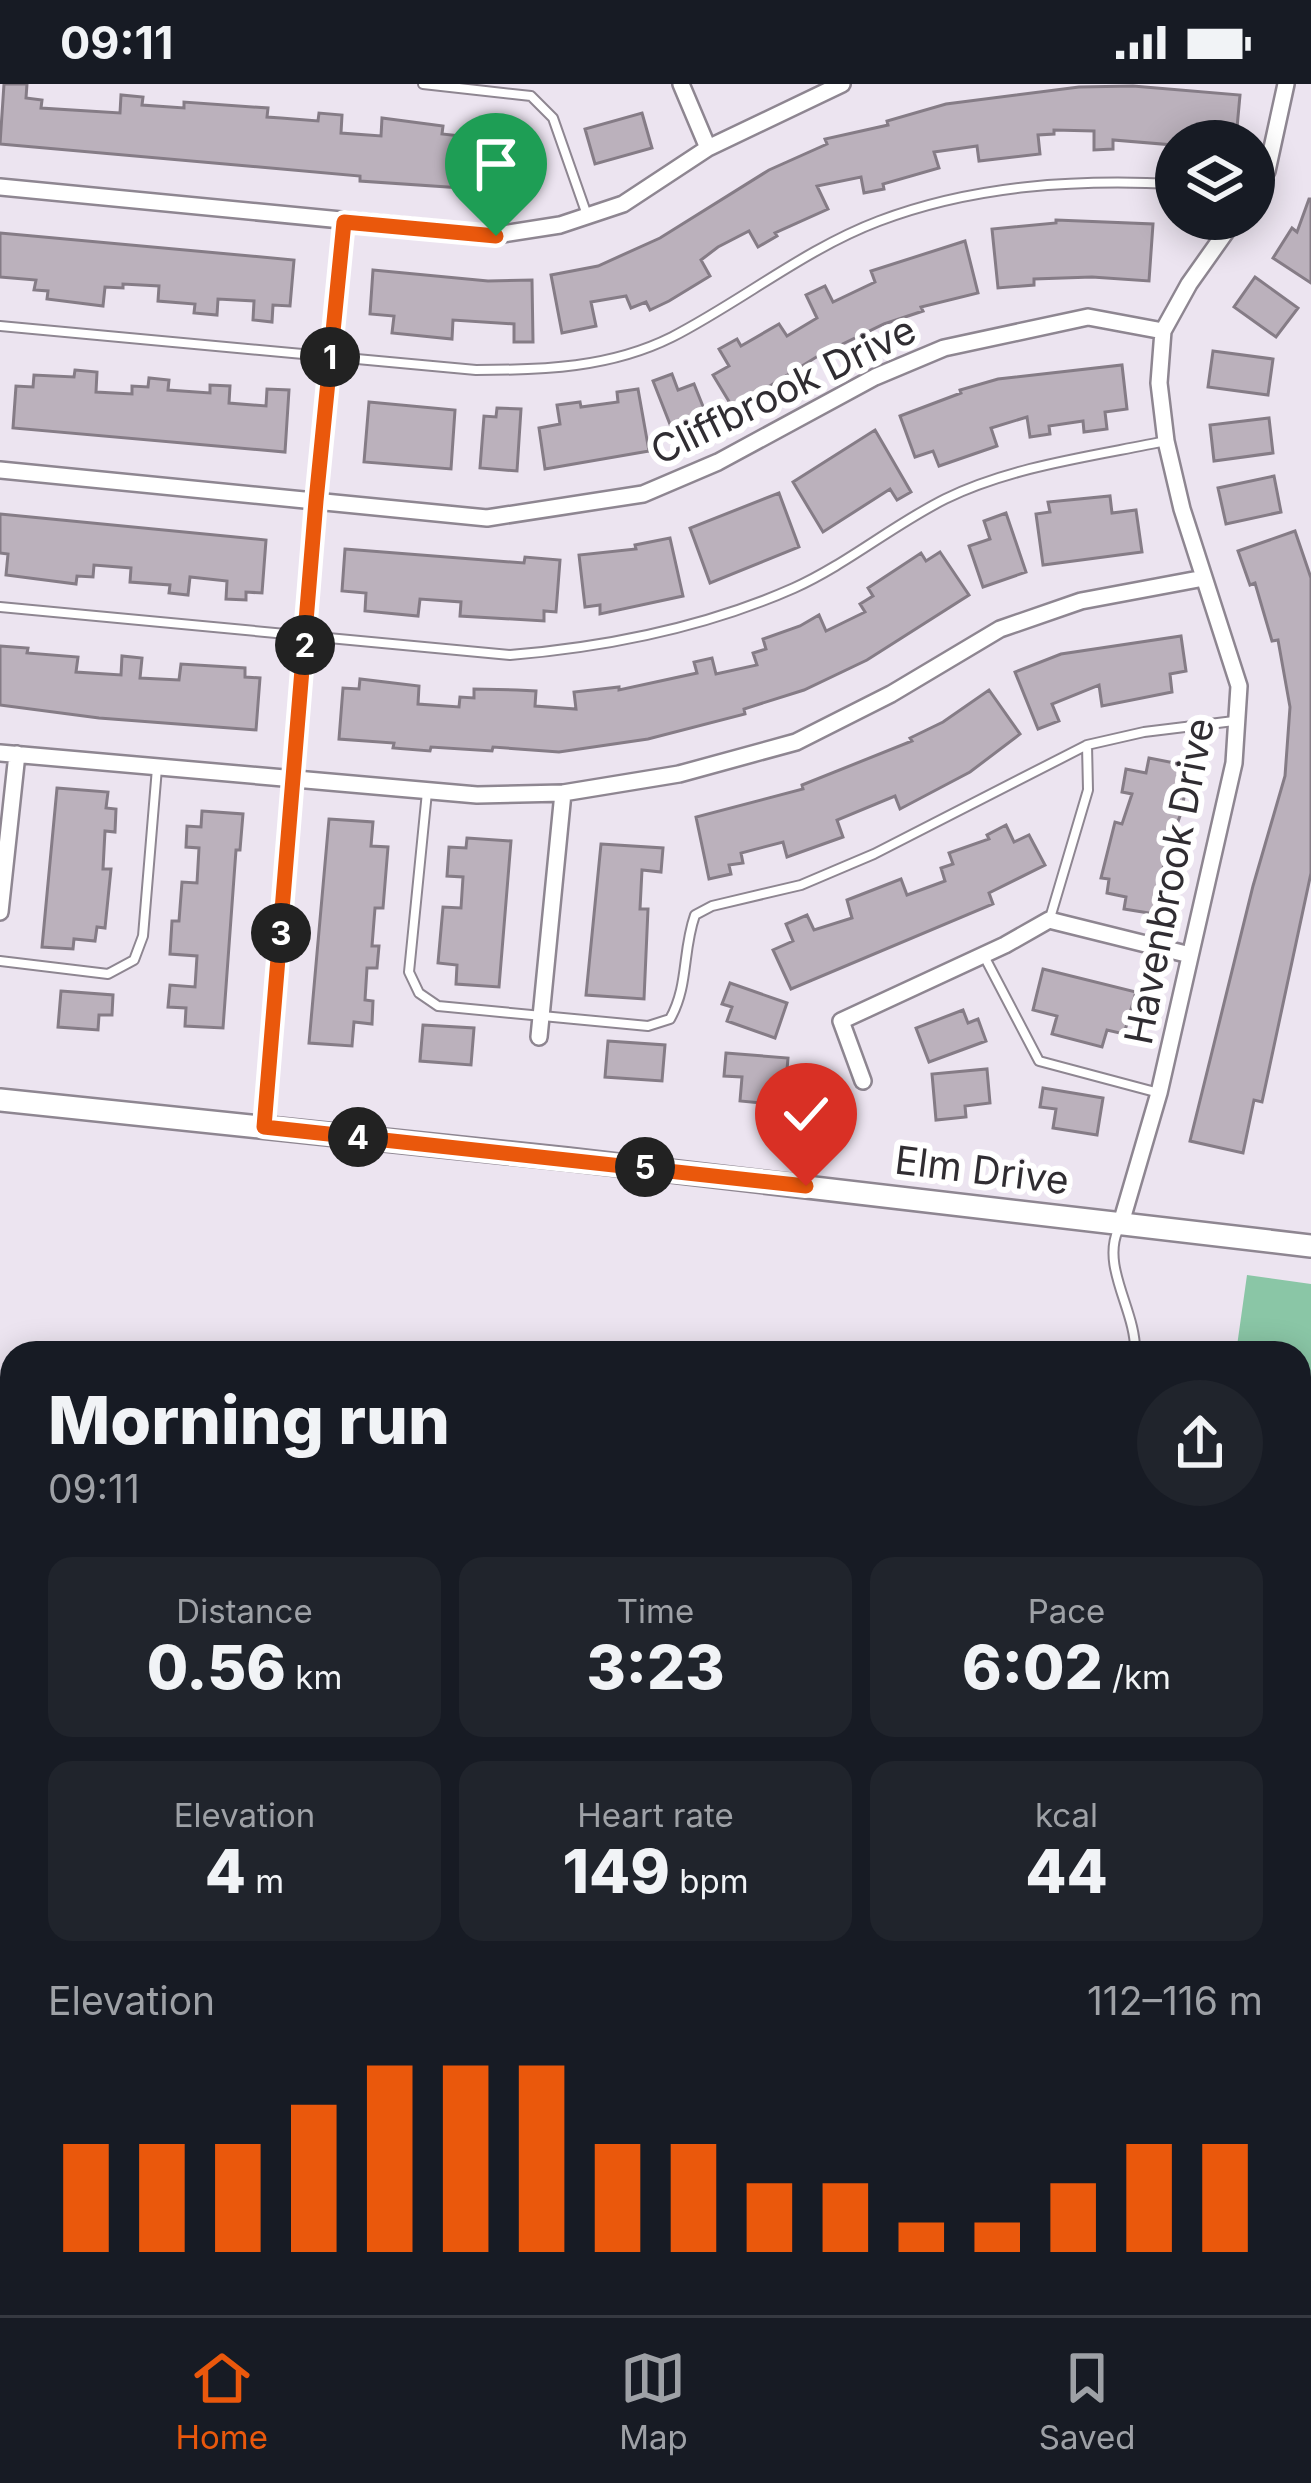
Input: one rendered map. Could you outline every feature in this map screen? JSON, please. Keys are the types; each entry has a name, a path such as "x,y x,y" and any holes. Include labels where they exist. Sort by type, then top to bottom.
{"street":[{"path":"681,84 708,148"},
{"path":"1275,134 1286,84"},
{"path":"0,187 496,236 560,225 623,204 708,148 837,85"},
{"path":"264,1127 344,222"},
{"name":"Havenbrook Drive","path":"1121,1223 1159,1093 1234,764 1239,686 1166,441 1159,383 1163,331 1220,240"},
{"name":"Cliffbrook Drive","path":"0,470 488,518 643,494 718,462 875,377 944,348 1088,317 1163,331"},
{"path":"0,912 8,754 477,795 563,793 679,774 796,742 891,694 1000,629 1081,601 1204,578"},
{"path":"538,1037 563,793"},
{"path":"863,1082 842,1021 1049,920 1190,955"},
{"name":"Elm Drive","path":"0,1100 1311,1246"}],"lane":[{"path":"423,84 531,96 553,118 587,216"},
{"path":"0,326 476,370 554,370 610,359 668,339 815,250 880,220 961,197 1039,184 1155,184"},
{"path":"0,607 509,655 574,650 661,631 796,587 944,499 992,481 1166,441"},
{"path":"428,790 409,972 419,993 439,1006 648,1026 670,1019 683,995 687,938 694,915 801,885 874,854 1087,745 1144,731 1237,721"},
{"path":"1049,920 1088,790 1087,745"},
{"path":"0,961 108,974 134,960 143,936 158,767"},
{"path":"983,955 1039,1060 1159,1093"},
{"path":"1121,1223 1114,1236 1114,1263 1132,1318 1134,1341"}],"green space":[{"path":"1247,1275 1311,1284 1311,1341 1238,1341"}],"building":[{"path":"4,84 27,84 26,98 42,100 41,108 120,113 121,95 143,97 142,105 184,108 184,102 268,108 267,117 318,121 319,113 342,115 341,133 381,136 382,118 443,126 442,134 479,138 479,126 503,128 501,146 524,147 521,192 360,181 360,176 0,144"},
{"path":"1133,86 1240,95 1238,120 1155,120 1155,143 1113,140 1113,149 1094,150 1094,131 1054,130 1054,134 1038,135 1040,154 979,161 977,146 934,152 939,168 883,184 884,189 864,193 861,177 817,186 828,209 775,233 758,247 749,231 718,247 701,260 710,276 669,301 650,310 646,302 631,308 626,296 591,302 596,326 562,333 551,275 598,266 660,238 769,170 827,144 825,139 888,125 887,121 946,104 1079,87"},
{"path":"642,113 652,148 595,164 585,129"},
{"path":"1309,199 1311,283 1273,258 1292,228 1297,232"},
{"path":"1056,220 1153,224 1149,281 1034,279 1034,285 998,288 992,229"},
{"path":"0,233 294,260 290,306 273,305 272,322 253,320 254,301 218,299 217,315 194,313 195,304 158,301 159,286 123,284 123,288 105,287 103,306 47,299 48,291 34,290 36,280 0,277"},
{"path":"965,241 978,293 921,307 923,311 818,356 765,389 769,395 736,413 713,375 729,366 719,349 737,339 741,346 779,324 787,336 817,318 806,295 825,286 833,302 875,282 871,271"},
{"path":"373,270 488,281 532,280 533,342 514,342 514,324 453,320 452,339 392,333 394,316 370,314"},
{"path":"1255,277 1298,308 1276,337 1234,307"},
{"path":"1213,351 1273,359 1268,395 1208,387"},
{"path":"1122,365 1127,409 1105,412 1107,429 1084,432 1083,421 1049,426 1050,434 1030,437 1027,417 991,428 997,446 939,466 933,451 915,457 900,416 998,379"},
{"path":"75,370 97,372 96,392 132,394 132,386 148,387 149,378 169,380 168,390 210,393 210,385 230,386 229,403 266,406 267,389 289,390 285,452 13,428 16,386 33,387 34,375 74,377"},
{"path":"672,374 678,390 694,384 710,424 675,437 653,381"},
{"path":"638,389 649,451 545,469 539,428 560,424 557,405 618,402 617,392"},
{"path":"369,402 455,410 451,469 364,462"},
{"path":"497,408 521,409 517,471 480,468 484,416 496,417"},
{"path":"1269,418 1273,453 1214,461 1210,425"},
{"path":"875,430 911,492 897,500 890,489 823,532 793,482"},
{"path":"1274,476 1281,512 1226,524 1218,488"},
{"path":"779,493 799,547 710,583 690,528"},
{"path":"1110,496 1112,513 1136,510 1142,552 1043,565 1036,514 1050,512 1048,502"},
{"path":"1006,513 1026,572 983,587 969,546 990,539 984,521"},
{"path":"0,514 266,540 262,593 246,592 246,600 226,599 227,581 190,577 188,595 169,593 170,585 130,582 131,568 94,565 93,577 77,576 76,584 6,575 8,554 0,553"},
{"path":"1295,531 1311,578 1311,873 1262,1102 1254,1100 1243,1153 1190,1141 1285,776 1290,707 1278,640 1272,641 1255,583 1250,585 1238,551"},
{"path":"670,538 683,596 600,614 600,605 585,607 579,555 636,549 635,545"},
{"path":"345,549 524,563 525,557 560,560 556,612 544,611 544,621 460,616 461,602 420,599 418,616 365,611 366,593 342,591"},
{"path":"940,552 969,595 867,660 804,690 744,709 745,714 648,739 559,752 493,747 492,751 431,747 430,751 339,739 343,688 359,689 360,679 419,686 418,704 459,707 460,697 474,698 474,689 517,690 536,691 535,706 576,709 574,692 619,690 697,673 694,662 712,658 716,674 757,665 753,653 766,649 763,639 819,615 826,631 865,612 860,604 873,596 868,588 921,553 926,561"},
{"path":"1181,636 1186,671 1170,674 1172,692 1102,706 1099,685 1052,704 1059,721 1038,729 1015,672 1061,654"},
{"path":"0,646 78,657 76,672 121,675 122,656 142,658 140,678 179,680 181,664 245,668 245,677 260,678 256,730 0,705"},
{"path":"989,690 1020,734 970,772 900,809 895,796 837,820 843,837 787,857 783,842 741,853 743,863 729,865 731,874 709,879 696,817 803,789 802,785 912,741 910,738"},
{"path":"1149,758 1190,766 1155,914 1124,909 1126,897 1107,893 1109,879 1101,878 1115,822 1122,824 1132,794 1122,792 1126,769 1146,773"},
{"path":"57,788 108,792 106,808 116,809 115,832 105,831 103,869 111,869 105,928 97,927 95,941 74,939 73,949 42,947"},
{"path":"202,811 243,814 240,850 236,850 223,1028 185,1026 186,1008 168,1007 170,985 195,987 197,956 170,954 182,882 197,883 199,848 186,847 187,826 201,827"},
{"path":"329,819 373,822 371,846 388,847 383,908 375,908 372,946 379,946 377,968 367,968 365,1000 373,1001 372,1024 354,1022 352,1046 309,1043"},
{"path":"1006,825 1014,842 1029,835 1045,865 989,893 993,904 791,989 773,950 793,941 786,924 807,915 814,930 852,918 847,900 901,879 907,895 945,881 941,868 953,864 949,853 989,839 987,835"},
{"path":"467,838 511,841 499,987 456,984 457,965 438,963 443,907 461,908 463,877 447,876 449,847 466,848"},
{"path":"601,844 663,848 661,872 642,870 640,909 648,909 644,999 586,995"},
{"path":"1043,969 1136,992 1124,1034 1107,1030 1102,1047 1052,1034 1057,1016 1033,1010"},
{"path":"730,983 787,1003 775,1038 727,1021 732,1007 722,1004"},
{"path":"61,991 113,995 112,1015 99,1015 98,1030 58,1027"},
{"path":"963,1010 968,1023 978,1019 986,1041 929,1062 916,1028"},
{"path":"423,1025 474,1028 471,1065 420,1061"},
{"path":"608,1041 665,1045 662,1081 605,1077"},
{"path":"726,1053 788,1058 784,1105 740,1101 742,1077 724,1076"},
{"path":"987,1069 990,1103 965,1106 966,1117 936,1120 932,1074"},
{"path":"1043,1088 1103,1098 1097,1135 1053,1128 1056,1109 1040,1107"}],"route":[{"path":"496,236 344,222 264,1127 806,1186"}]}
